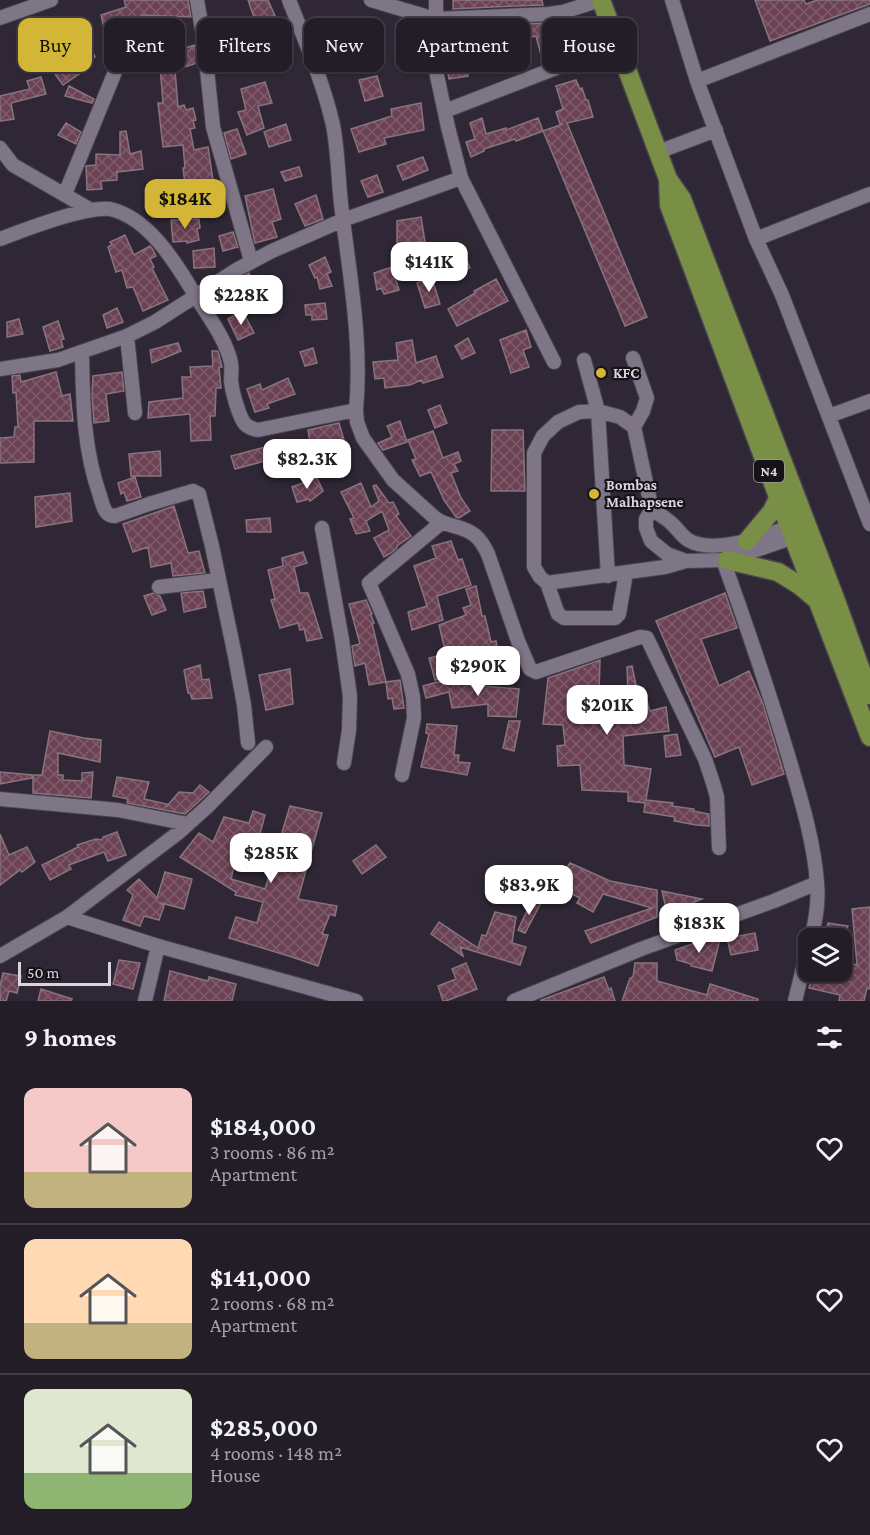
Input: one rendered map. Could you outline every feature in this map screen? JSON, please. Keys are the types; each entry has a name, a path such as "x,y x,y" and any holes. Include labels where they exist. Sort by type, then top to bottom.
{"highway":[{"name":"N4","path":"600,0 607,18"},
{"name":"N4","path":"628,72 668,179 682,199 799,529 870,695"},
{"name":"N4","path":"668,179 669,205 778,496 799,529 819,601 870,737"},
{"path":"747,541 772,511 778,496"},
{"path":"725,560 778,572 819,601"}],"street":[{"path":"0,18 51,0"},
{"path":"197,0 204,41 213,127 251,261"},
{"path":"289,0 318,73 333,125 352,281 356,333 357,422 363,438 393,480 441,523 475,534 482,542 530,669 537,672 640,637 647,638 705,759 717,797 718,848"},
{"path":"371,0 432,18"},
{"path":"435,18 436,0"},
{"path":"458,18 549,14 600,0"},
{"path":"672,0 697,81 756,238 782,294 870,524"},
{"path":"697,81 870,14"},
{"path":"65,194 115,72"},
{"path":"436,72 461,178 554,362"},
{"path":"445,111 546,72"},
{"path":"658,152 716,130"},
{"path":"0,148 13,165 91,210"},
{"path":"0,369 58,360 127,336 155,322 251,261 343,220 461,178"},
{"path":"756,238 870,194"},
{"path":"0,239 59,217 91,210 108,209 124,214 139,222 169,255 206,311 227,352 231,364 231,382 240,415 245,424 258,430 356,410"},
{"path":"127,336 135,413"},
{"path":"82,352 86,442 93,477 105,512 115,516 194,491 200,497 237,666 248,743"},
{"path":"633,358 647,398 634,427 652,510 669,521 687,540 703,545 726,545 799,529"},
{"path":"584,360 598,411 608,576"},
{"path":"829,416 870,400"},
{"path":"626,573 619,614 615,618 564,618 558,614 548,583 540,577 534,567 534,453 543,436 558,422 579,412 598,411 620,417 634,427"},
{"path":"652,510 646,519 646,528 651,542 667,554 686,561"},
{"path":"402,776 414,718 413,698 408,674 369,583 441,523"},
{"path":"322,528 350,696 349,730 344,763"},
{"path":"548,583 665,567 686,561 725,560 799,529"},
{"path":"725,560 800,794 817,876 817,914 814,928"},
{"path":"159,587 218,580"},
{"path":"2,953 67,917 188,824 266,747"},
{"path":"0,800 118,810 188,824"},
{"path":"514,1001 641,949 774,901 817,876"},
{"path":"67,917 158,946 356,1001"},
{"path":"145,1001 158,946"},
{"path":"795,1001 800,982"}],"building":[{"path":"124,0 188,0 191,17 142,15 144,18 104,18 104,28 101,15 126,7"},
{"path":"248,0 268,0 276,18 254,18"},
{"path":"453,0 542,0 543,5 453,9"},
{"path":"755,0 804,0 806,4 817,0 870,0 870,4 770,41"},
{"path":"542,23 542,59 536,36 530,37 530,24"},
{"path":"195,45 197,63 185,67 185,48"},
{"path":"53,72 82,72 63,85"},
{"path":"160,72 175,72 178,107 184,105 186,110 193,108 196,120 193,121 195,128 190,129 194,150 208,147 215,193 221,191 224,201 203,206 200,196 176,204 172,188 185,184 183,145 163,147 158,103 163,103"},
{"path":"448,72 468,72 468,76 449,79"},
{"path":"377,76 383,96 365,101 359,80"},
{"path":"41,77 46,94 11,103 14,119 0,121 0,96 30,89 27,81"},
{"path":"576,80 588,100 593,117 567,123 647,317 625,326 543,131 563,124 560,124 556,112 563,109 556,86"},
{"path":"265,82 272,103 258,106 264,128 247,135 238,112 246,110 241,89"},
{"path":"69,86 94,99 92,103 65,96"},
{"path":"421,103 424,130 384,138 386,144 359,152 351,129 392,116 391,109"},
{"path":"482,118 486,134 506,128 506,130 538,118 543,131 484,149 471,157 466,142 475,139 470,123"},
{"path":"66,123 81,132 76,144 58,135"},
{"path":"286,124 291,140 269,147 264,132"},
{"path":"237,129 246,154 231,159 224,133"},
{"path":"126,131 130,154 141,151 143,169 117,172 117,180 101,181 102,189 87,190 86,166 96,165 96,154 120,155 120,132"},
{"path":"423,157 428,170 403,180 397,166"},
{"path":"299,167 302,176 285,181 281,172"},
{"path":"377,175 383,192 368,197 361,181"},
{"path":"273,189 281,219 272,222 277,237 255,243 245,196"},
{"path":"316,195 323,219 305,226 295,204"},
{"path":"421,217 425,242 397,243 397,221"},
{"path":"199,219 200,228 197,229 199,240 187,243 187,241 173,242 171,220"},
{"path":"233,232 238,247 223,251 219,236"},
{"path":"125,235 134,255 150,246 153,250 156,256 150,259 154,267 152,268 168,300 143,311 133,287 127,288 122,270 116,272 108,247 112,245 110,242"},
{"path":"214,248 215,267 194,268 193,251"},
{"path":"464,253 470,268 443,276 439,261"},
{"path":"325,257 331,272 327,274 332,286 320,289 317,277 315,278 309,265"},
{"path":"392,267 399,290 384,294 381,288 377,290 374,273"},
{"path":"249,273 254,284 224,298 220,291"},
{"path":"432,278 440,304 425,308 417,283"},
{"path":"496,279 508,301 457,326 448,309"},
{"path":"325,303 327,319 312,320 312,315 306,315 305,305"},
{"path":"117,308 123,322 107,328 103,315"},
{"path":"242,310 254,333 238,340 228,319"},
{"path":"19,319 23,334 7,337 7,322"},
{"path":"58,321 64,339 61,340 63,347 50,351 43,327"},
{"path":"526,330 531,347 523,350 529,367 511,373 500,340"},
{"path":"468,338 475,353 462,359 455,346"},
{"path":"412,340 416,363 436,356 443,377 423,383 421,380 410,385 385,388 384,378 375,379 373,362 398,360 396,343"},
{"path":"178,343 181,351 152,363 150,350"},
{"path":"313,348 317,363 305,366 300,352"},
{"path":"212,351 218,351 222,367 219,367 221,388 216,388 215,416 210,416 211,440 191,441 190,414 148,418 149,402 183,398 182,377 191,377 190,367 213,366"},
{"path":"56,372 62,396 70,394 73,421 34,421 34,462 0,463 0,438 14,437 15,427 18,427 16,392 13,393 12,376 20,375 21,382"},
{"path":"122,372 124,391 106,394 109,421 94,423 93,376"},
{"path":"288,378 295,394 267,404 269,408 255,412 247,389 260,384 262,390"},
{"path":"440,405 447,423 435,428 428,410"},
{"path":"400,421 407,442 383,450 378,443 392,437 387,426"},
{"path":"339,423 344,440 333,443 339,465 311,472 309,462 313,461 308,430"},
{"path":"492,430 523,430 525,491 491,491"},
{"path":"433,431 443,458 458,452 461,461 454,464 458,471 451,473 461,498 470,511 459,518 444,500 431,472 420,476 412,460 416,459 408,440"},
{"path":"277,444 282,461 266,465 265,461 235,469 231,456"},
{"path":"160,451 161,476 131,476 129,454"},
{"path":"135,477 141,497 127,501 124,492 121,494 118,483"},
{"path":"317,478 323,491 310,501 309,499 297,502 292,487"},
{"path":"361,483 371,507 379,501 373,486 376,485 389,503 393,502 399,514 396,516 411,536 384,557 374,538 389,530 382,511 366,521 370,531 356,534 350,519 354,518 341,492"},
{"path":"70,493 72,521 36,527 35,497"},
{"path":"174,506 188,553 199,551 205,573 173,576 171,563 151,567 148,547 133,552 123,524"},
{"path":"270,518 271,532 247,532 246,520"},
{"path":"451,541 458,560 462,559 471,585 437,596 443,620 412,630 408,612 427,606 414,566 436,558 432,546"},
{"path":"303,552 307,563 294,567 300,593 308,593 322,638 307,641 304,629 300,630 298,623 280,628 271,600 275,599 268,570 283,566 282,558"},
{"path":"476,586 482,616 485,616 491,642 496,641 501,665 482,669 474,646 457,652 463,673 435,680 429,658 446,654 439,625 466,615 463,608 471,605 466,589"},
{"path":"203,591 206,607 184,612 181,593"},
{"path":"153,593 160,596 166,610 152,615 144,596"},
{"path":"725,593 737,628 701,639 719,686 749,671 763,704 784,774 752,785 739,747 715,757 656,621"},
{"path":"366,600 372,614 374,623 372,623 386,682 369,685 365,663 355,666 352,646 360,644 349,604"},
{"path":"600,660 599,694 628,691 627,667 632,666 637,690 643,688 650,711 666,707 669,731 623,736 624,765 651,769 646,800 673,803 672,806 709,814 709,826 674,821 675,817 644,812 645,803 628,801 628,792 582,790 580,765 558,766 557,746 565,745 563,725 543,724 548,678"},
{"path":"200,665 202,680 209,679 212,698 192,699 188,693 184,670"},
{"path":"290,669 293,704 266,710 259,675"},
{"path":"400,680 404,708 394,709 392,698 388,699 386,682"},
{"path":"437,682 519,689 516,717 488,716 488,704 452,708 449,692 426,698 423,686"},
{"path":"509,721 520,721 514,751 503,748"},
{"path":"427,724 457,726 454,755 459,755 458,762 470,763 467,775 421,767 429,734 426,733"},
{"path":"50,731 101,740 100,762 58,753 58,775 63,775 63,780 82,781 82,773 93,772 91,798 33,793 33,775 42,775"},
{"path":"677,734 681,755 666,757 664,736"},
{"path":"0,772 32,775 32,778 0,784"},
{"path":"117,777 149,782 144,799 167,804 167,806 179,792 193,793 200,785 209,792 185,814 127,803 128,799 113,796"},
{"path":"290,806 322,813 298,899 337,906 335,916 330,914 322,934 328,935 318,966 229,938 236,917 257,923 263,902 235,895 236,892 180,857 199,833 213,842 224,817 249,823 253,811 265,815 256,849 240,844 231,879 265,889"},
{"path":"117,832 126,855 108,861 104,852 69,865 71,869 50,880 42,865 78,847 77,845 96,839 102,840 103,837"},
{"path":"0,834 9,855 27,847 35,862 0,885"},
{"path":"376,845 386,857 362,874 353,861"},
{"path":"570,863 610,881 657,890 657,917 591,943 585,931 652,908 603,894 593,912 577,903 580,898 555,885"},
{"path":"165,872 192,879 184,909 161,903 164,906 159,920 144,916 140,926 123,920 133,895 127,890 139,879 157,898"},
{"path":"662,891 702,899 667,913"},
{"path":"532,900 541,903 525,933 518,930"},
{"path":"870,907 870,989 867,988 864,1001 839,1001 840,995 809,988 810,982 852,982 852,964 857,965 852,909"},
{"path":"495,912 516,917 512,943 526,947 520,965 460,947 463,956 431,934 439,922 478,948 482,935 486,936"},
{"path":"828,923 848,926 847,928 827,928"},
{"path":"755,933 758,950 731,955 727,938"},
{"path":"720,939 712,971 677,960 675,950 695,943"},
{"path":"119,960 140,963 133,989 113,984"},
{"path":"466,963 477,989 443,1001 438,986 456,979 452,969"},
{"path":"635,963 657,963 657,981 707,995 710,984 758,999 758,1001 622,1001 630,978 633,977"},
{"path":"170,971 208,981 209,977 236,984 232,1001 164,1001"},
{"path":"3,973 21,976 17,993 9,991 6,1001 0,1001 0,986"},
{"path":"604,977 615,1001 541,1001 541,1000"},
{"path":"41,989 72,999 71,1001 38,1001"}],"place":[{"name":"KFC","path":"601,373"},
{"name":"Bombas Malhapsene","path":"594,494"}]}
